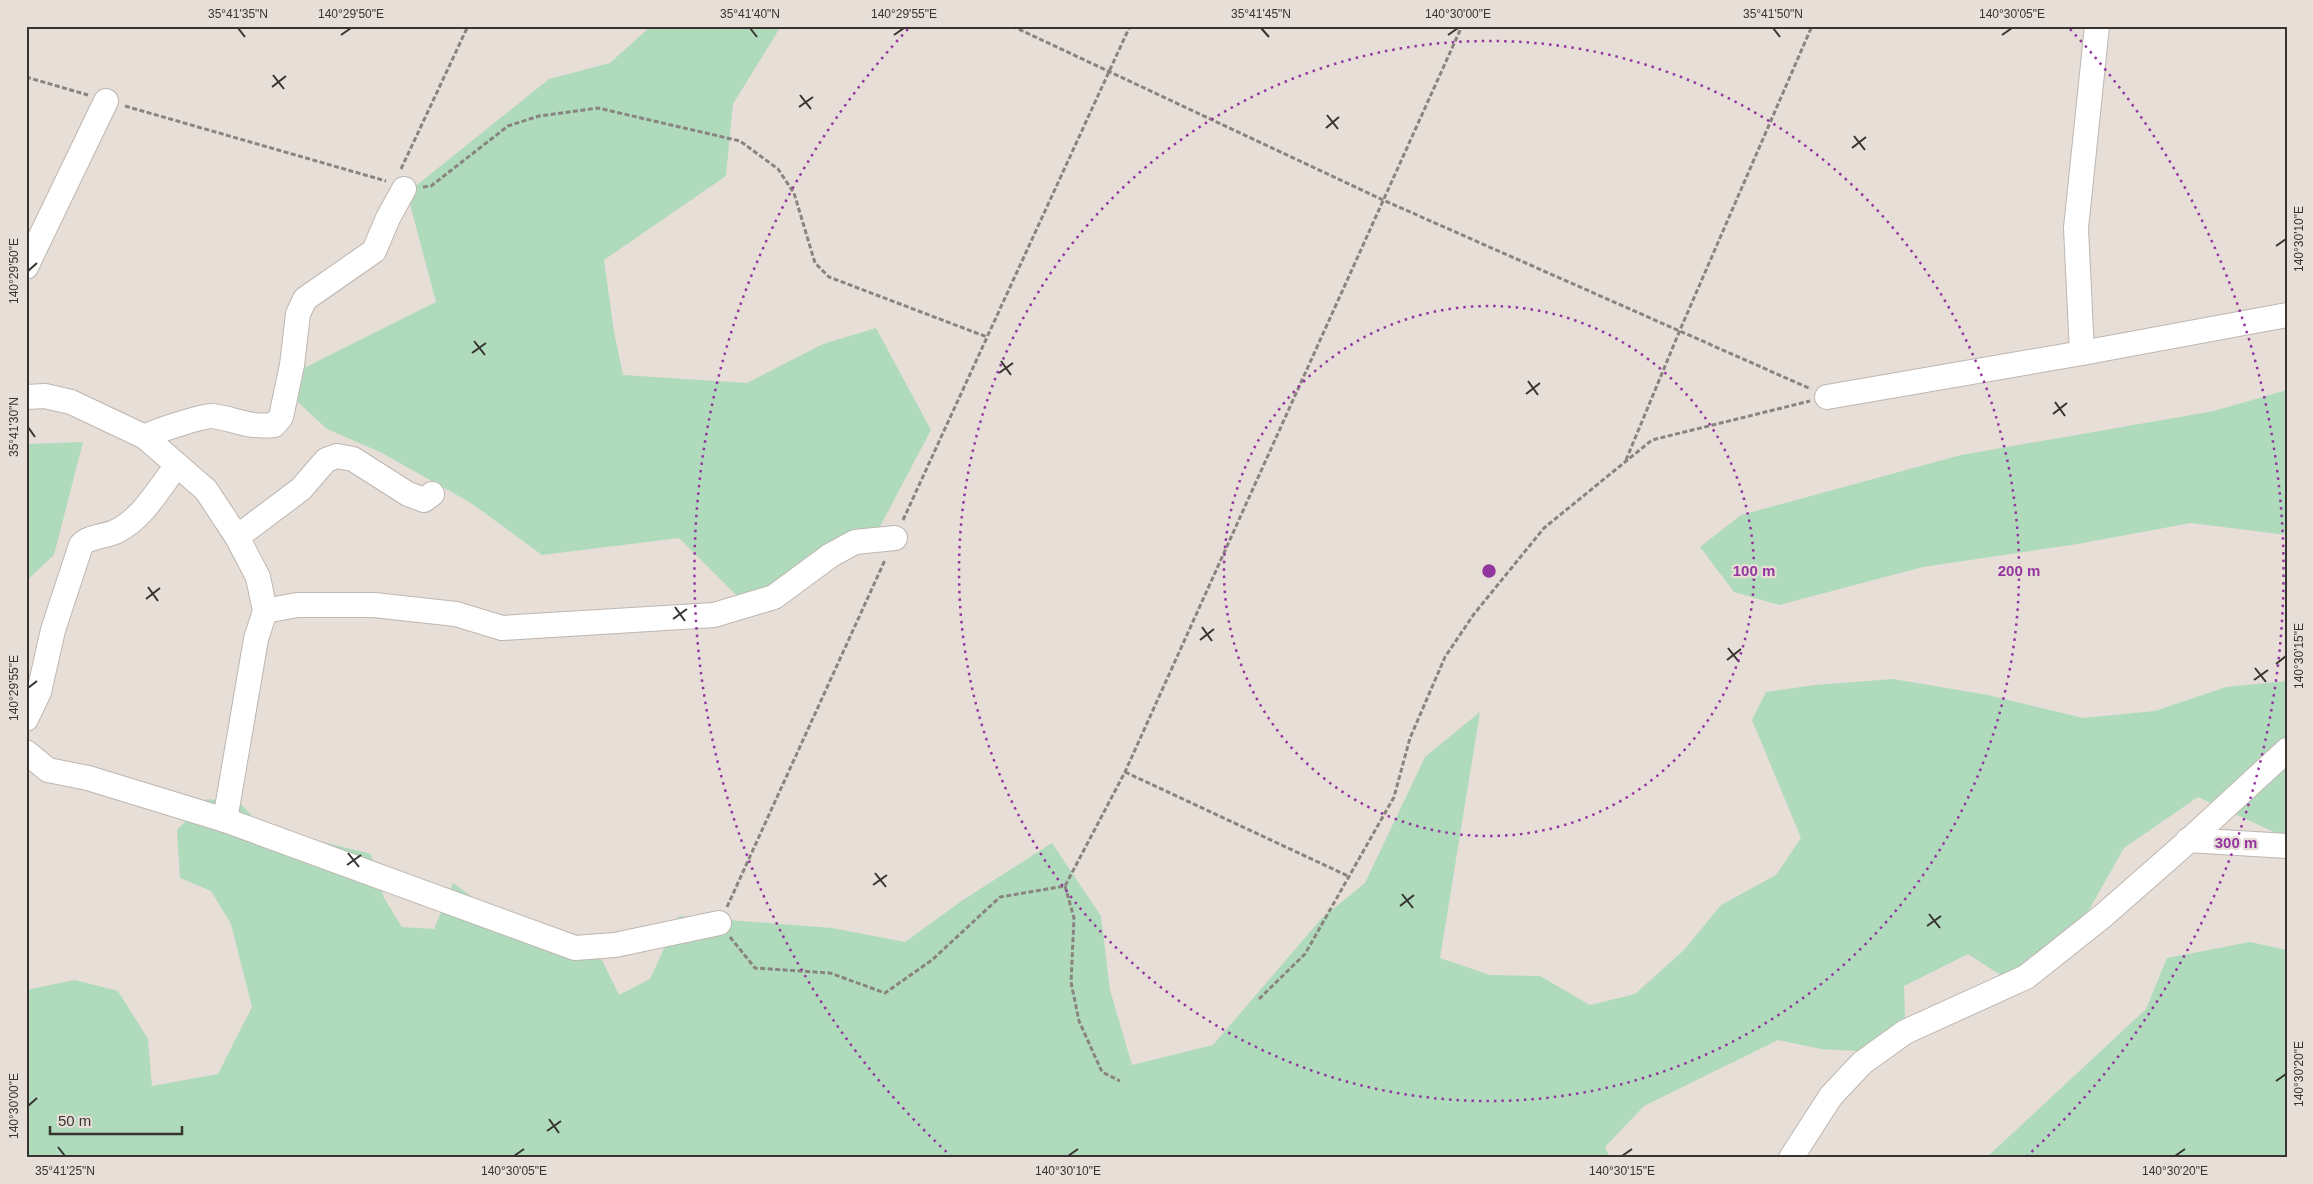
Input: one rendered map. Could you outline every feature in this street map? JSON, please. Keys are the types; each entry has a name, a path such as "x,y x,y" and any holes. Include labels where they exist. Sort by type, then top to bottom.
{"street":[{"path":"2082,353 2076,228 2097,26"},
{"path":"26,267 106,101"},
{"path":"145,437 153,431 210,416 256,427 274,425 281,417 292,365 298,314 305,299 374,251 399,186"},
{"path":"1827,397 2287,315"},
{"path":"26,397 45,396 71,402 145,437 206,490 237,537 258,577 266,611 256,639 225,820"},
{"path":"237,537 301,489 326,460 337,456 353,459 408,494 424,500 432,494"},
{"path":"26,720 39,692 53,630 81,545 85,541 117,531 138,516 177,464"},
{"path":"266,611 297,605 374,605 456,614 502,628 714,615 774,597 831,555 856,542 895,538"},
{"path":"1791,1158 1831,1096 1862,1063 1906,1032 2026,977 2104,915 2287,750"},
{"path":"26,752 48,770 88,778 225,820 575,948 615,945 719,923"},
{"path":"2188,840 2287,846"}],"path":[{"path":"399,186 468,26"},
{"path":"1012,26 1383,200 1680,330 1827,397"},
{"path":"1065,886 1000,897 932,960 885,993 830,973 755,968 719,923 1130,26"},
{"path":"1120,1080 1102,1072 1079,1021 1071,982 1074,918 1065,886 1125,772 1462,26"},
{"path":"1626,461 1680,330 1812,26"},
{"path":"26,77 399,186 431,186 508,126 540,116 598,108 740,141 778,169 794,193 816,263 829,278 987,337"},
{"path":"1259,999 1305,954 1394,797 1410,738 1445,657 1474,614 1544,528 1652,440 1827,397"},
{"path":"1125,772 1348,876"}],"green space":[{"path":"651,26 781,26 733,104 726,176 604,260 614,332 623,375 747,383 823,344 876,328 931,430 874,538 743,602 679,538 542,555 471,503 380,452 327,429 276,382 436,302 407,193 549,79 610,63"},
{"path":"2287,390 2287,535 2191,523 2077,544 1923,567 1779,605 1734,592 1700,547 1741,515 1961,455 2214,411"},
{"path":"83,442 54,555 26,581 26,444"},
{"path":"1893,679 1988,695 2083,718 2155,711 2226,687 2287,681 2287,838 2198,797 2124,848 2089,910 2050,952 2002,976 1968,954 1904,986 1905,1020 1871,1052 1821,1049 1778,1040 1644,1106 1605,1147 1610,1158 26,1158 26,990 75,980 118,991 148,1039 152,1086 218,1074 252,1007 231,924 211,891 180,878 177,830 207,799 240,803 262,827 371,854 384,898 402,927 434,929 453,883 525,936 602,960 619,995 650,979 679,916 832,928 905,942 963,900 1052,843 1101,916 1110,990 1132,1065 1213,1045 1322,918 1365,883 1425,757 1480,712 1440,958 1490,975 1540,976 1590,1005 1635,994 1684,950 1721,905 1776,875 1801,838 1752,720 1766,692 1815,685"},
{"path":"2250,942 2287,950 2287,1158 1986,1158 2146,1009 2167,958"}]}
